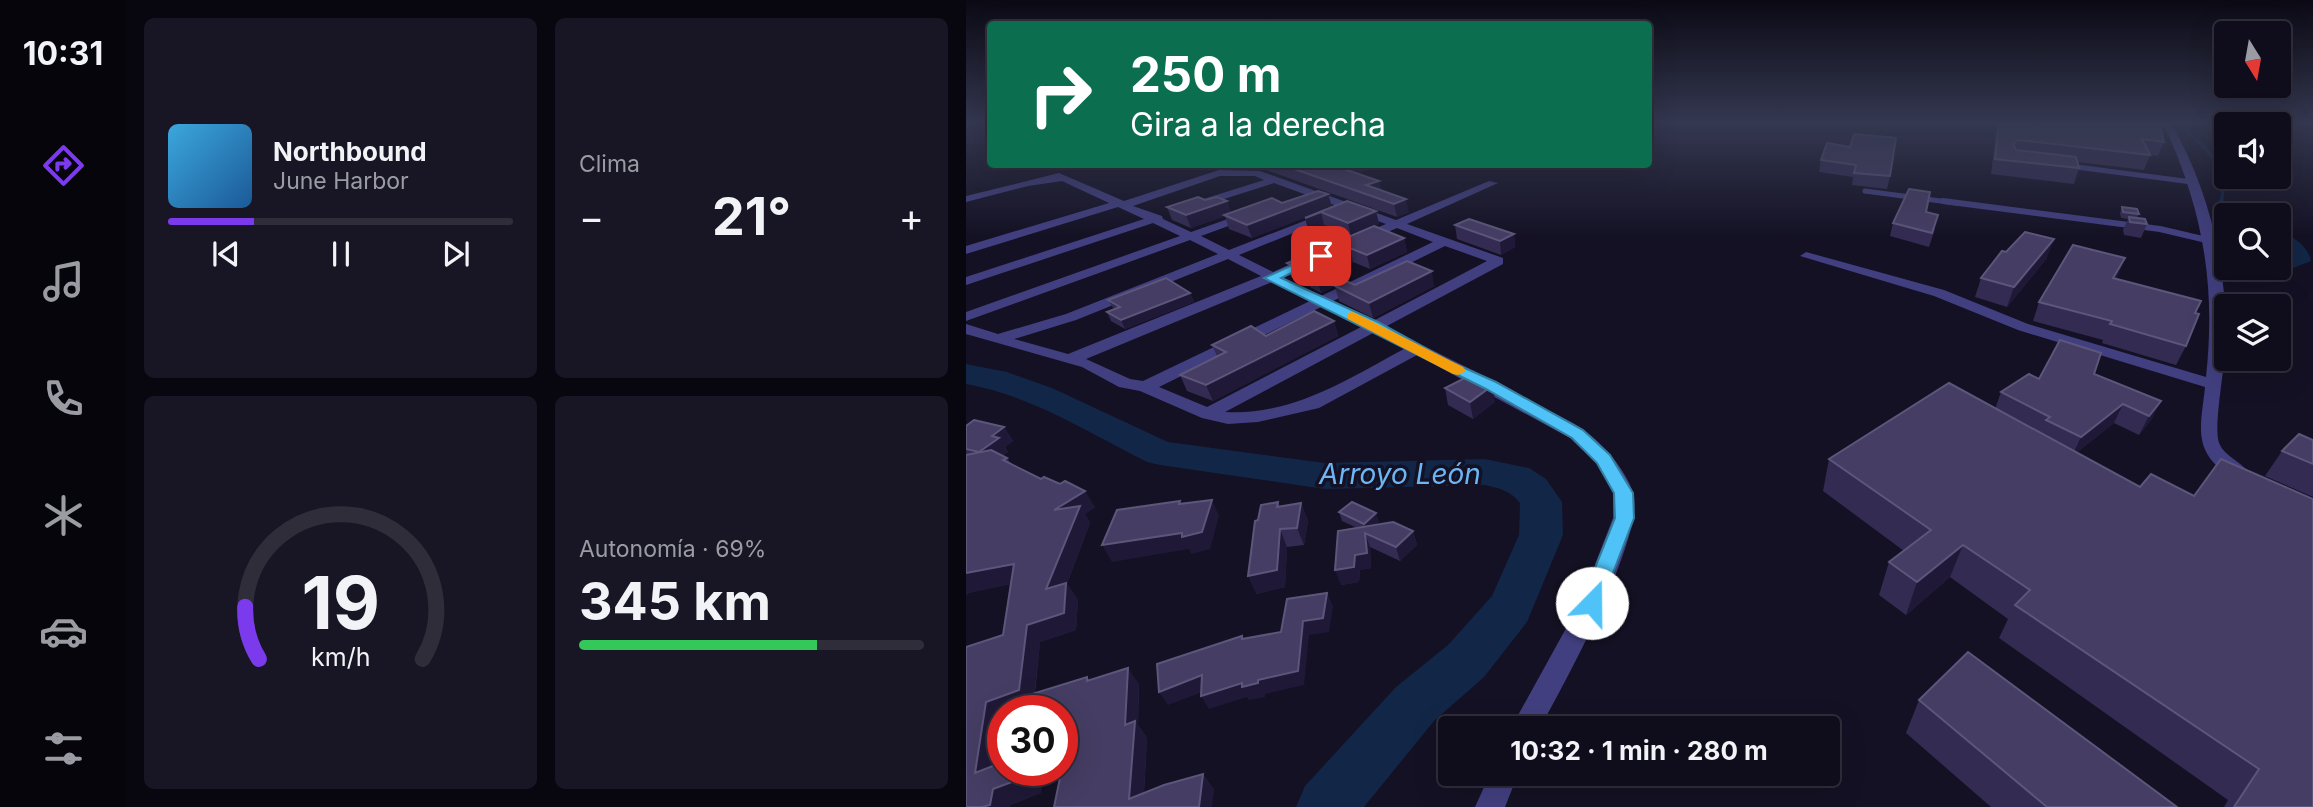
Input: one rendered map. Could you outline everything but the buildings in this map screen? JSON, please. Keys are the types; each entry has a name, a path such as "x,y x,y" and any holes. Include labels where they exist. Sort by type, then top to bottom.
{"street":[{"path":"2183,161 2211,241 2218,302 2209,441 2220,459 2257,483"},
{"path":"966,250 1219,173 1256,173 1498,261 1208,414"},
{"path":"966,199 1060,177 1122,204 1161,217 1271,278 1374,325 1577,434 1604,459 1623,493 1625,518 1592,603 1532,716"},
{"path":"1191,206 1274,180"},
{"path":"1346,246 1493,184"},
{"path":"1288,201 1312,192"},
{"path":"999,339 1071,317 1350,206"},
{"path":"966,317 1264,210"},
{"path":"966,281 1161,217"},
{"path":"1145,387 1445,241"},
{"path":"1070,359 1118,342 1321,256"},
{"path":"1806,256 1939,293 2023,327 2213,384"},
{"path":"966,329 1088,364 1125,383 1145,387 1208,414 1228,418 1293,411 1334,395 1416,349"},
{"path":"1490,807 1499,786"}],"lane":[{"path":"2066,166 2192,182"},
{"path":"1865,191 2160,229 2211,241"}],"water":[{"path":"2291,237 2303,246 2311,261 2291,269"}],"waterway":[{"path":"2215,161 2222,177 2221,201"},
{"name":"Arroyo León","path":"966,374 995,379 1040,395 1160,453 1325,476 1485,472 1515,478 1532,489 1541,502 1541,535 1510,608 1466,661 1415,704 1326,807"}],"slow traffic":[{"path":"1353,316 1458,371"}],"route":[{"path":"1321,256 1271,278 1374,325 1444,364 1491,386 1577,434 1604,459 1623,493 1625,518 1592,603"}]}
